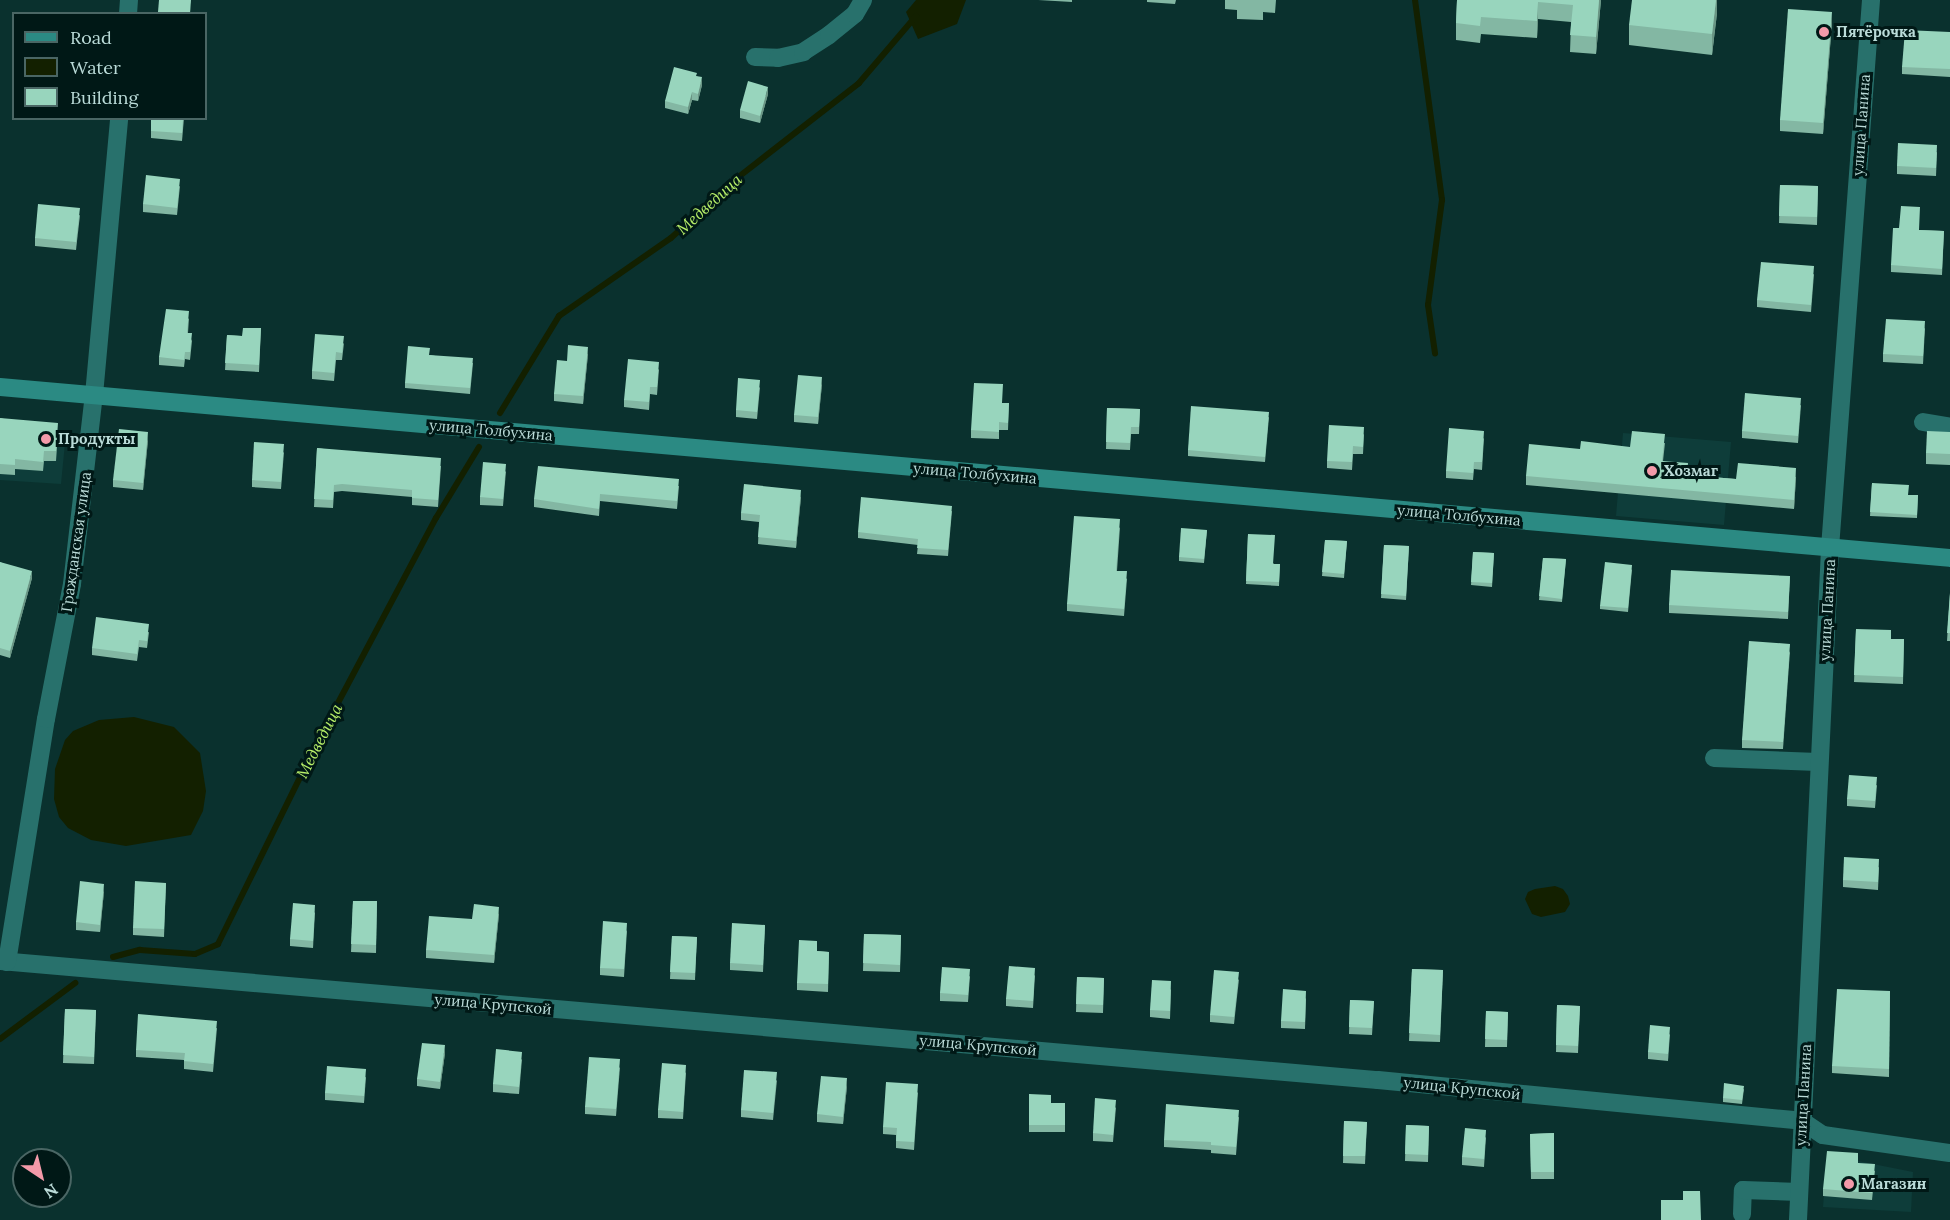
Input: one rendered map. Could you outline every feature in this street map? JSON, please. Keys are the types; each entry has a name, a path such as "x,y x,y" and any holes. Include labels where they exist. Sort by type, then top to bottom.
{"main road":[{"name":"улица Толбухина","path":"0,387 1950,558"}],"street":[{"path":"755,57 778,58 803,52 829,36 855,14 863,0"},
{"name":"улица Панина","path":"1797,1220 1830,548 1870,0"},
{"name":"Гражданская улица","path":"3,961 72,584 94,395 119,120"},
{"path":"1923,422 1950,427"},
{"path":"1714,758 1818,762"},
{"name":"улица Крупской","path":"3,961 1378,1080 1802,1121 1823,1135 1950,1153"},
{"path":"1742,1214 1743,1190 1799,1192"}],"shaded area":[{"path":"0,429 66,433 61,484 0,480"},
{"path":"1623,433 1731,442 1724,525 1616,516"},
{"path":"1827,1158 1858,1161 1913,1172 1911,1212 1823,1207"}],"water":[{"path":"916,0 966,0 957,24 918,39 906,12"},
{"path":"134,717 174,727 200,753 206,791 203,811 191,835 126,846 91,840 68,828 59,817 54,799 55,769 65,740 73,731 99,720"},
{"path":"1555,886 1563,889 1568,896 1570,904 1565,912 1541,917 1532,914 1525,899 1528,892"}],"building":[{"path":"159,0 191,0 190,12 158,12"},
{"path":"1457,0 1599,0 1596,37 1570,35 1573,5 1538,2 1537,21 1481,17 1480,26 1456,23"},
{"path":"1632,0 1716,0 1712,34 1629,25"},
{"path":"1788,9 1832,12 1823,123 1780,120"},
{"path":"1905,30 1950,32 1950,69 1902,67"},
{"path":"674,67 697,73 696,76 702,77 698,94 692,92 688,107 665,101"},
{"path":"748,81 768,87 760,116 740,110"},
{"path":"151,120 183,120 182,133 151,131"},
{"path":"1898,143 1937,145 1936,168 1897,166"},
{"path":"146,175 180,179 177,208 143,204"},
{"path":"1780,185 1818,186 1817,217 1779,216"},
{"path":"38,204 80,208 76,242 35,238"},
{"path":"1901,206 1920,207 1919,230 1944,231 1942,269 1891,265 1893,228 1899,228"},
{"path":"1761,262 1814,266 1811,305 1757,300"},
{"path":"166,309 189,311 187,333 192,333 190,352 185,352 184,360 159,357"},
{"path":"1886,319 1925,321 1923,356 1883,354"},
{"path":"243,328 261,328 259,365 225,363 227,335 242,336"},
{"path":"315,334 344,336 342,353 336,352 334,373 312,371"},
{"path":"568,345 588,347 583,396 554,394 557,360 567,361"},
{"path":"408,346 430,348 429,355 473,358 470,388 405,383"},
{"path":"628,359 659,362 657,387 650,387 649,402 624,400"},
{"path":"798,375 822,377 818,417 794,415"},
{"path":"738,378 760,380 757,412 736,410"},
{"path":"974,383 1003,384 1002,403 1009,403 1008,423 999,422 999,432 971,430"},
{"path":"1745,393 1801,398 1798,436 1742,431"},
{"path":"1191,406 1269,412 1265,457 1188,450"},
{"path":"1107,408 1140,409 1139,427 1131,427 1130,443 1106,442"},
{"path":"0,418 58,423 56,451 44,451 43,462 15,459 15,465 0,464"},
{"path":"1329,425 1364,427 1363,447 1353,446 1352,462 1327,461"},
{"path":"1449,428 1484,431 1482,462 1474,462 1473,473 1446,471"},
{"path":"119,429 148,432 143,483 113,480"},
{"path":"1632,431 1665,434 1662,461 1688,463 1687,475 1736,479 1738,463 1796,468 1794,500 1526,476 1529,444 1580,449 1581,441 1630,447"},
{"path":"1927,431 1950,432 1950,454 1926,453"},
{"path":"254,442 284,444 281,482 252,480"},
{"path":"317,448 441,458 438,500 412,498 412,490 342,484 334,485 333,500 314,499"},
{"path":"483,462 506,464 503,499 480,497"},
{"path":"538,466 679,479 677,501 600,494 599,509 534,499"},
{"path":"1872,483 1909,485 1908,495 1918,495 1917,515 1870,512"},
{"path":"744,484 801,490 796,541 758,537 760,515 741,513"},
{"path":"861,497 952,506 948,550 917,548 918,539 858,532"},
{"path":"1074,516 1120,519 1116,571 1127,571 1124,609 1067,604"},
{"path":"1181,528 1207,530 1204,559 1179,557"},
{"path":"1248,534 1275,535 1273,564 1280,564 1279,582 1246,581"},
{"path":"1325,540 1347,541 1344,574 1322,572"},
{"path":"1384,545 1409,546 1406,596 1381,594"},
{"path":"1473,552 1494,553 1492,583 1471,582"},
{"path":"1543,558 1566,559 1562,599 1539,596"},
{"path":"0,562 32,571 10,651 0,648"},
{"path":"1605,562 1632,565 1628,608 1600,606"},
{"path":"1671,570 1790,576 1788,612 1669,605"},
{"path":"1950,593 1950,633 1947,633"},
{"path":"96,617 149,624 147,641 139,640 137,654 92,648"},
{"path":"1856,629 1891,630 1891,639 1904,639 1903,677 1854,675"},
{"path":"1749,641 1790,644 1783,742 1742,740"},
{"path":"1849,775 1877,777 1875,801 1847,799"},
{"path":"1844,857 1879,859 1878,882 1843,880"},
{"path":"80,881 104,884 100,925 76,922"},
{"path":"135,881 166,883 164,929 133,928"},
{"path":"353,901 377,901 376,945 351,944"},
{"path":"293,903 315,905 313,941 290,939"},
{"path":"474,904 499,907 494,955 426,950 429,916 472,919"},
{"path":"603,921 627,923 624,969 600,968"},
{"path":"732,923 765,925 763,965 730,963"},
{"path":"864,934 901,935 900,965 863,963"},
{"path":"672,936 697,937 695,973 670,972"},
{"path":"799,940 817,941 817,951 829,952 828,984 797,983"},
{"path":"1009,966 1035,968 1033,1001 1006,999"},
{"path":"942,967 970,969 968,995 940,993"},
{"path":"1412,969 1443,970 1440,1035 1409,1033"},
{"path":"1214,970 1239,972 1234,1017 1210,1015"},
{"path":"1077,977 1104,978 1103,1005 1076,1004"},
{"path":"1152,980 1171,981 1170,1011 1150,1010"},
{"path":"1283,989 1306,991 1305,1022 1281,1021"},
{"path":"1837,989 1890,991 1889,1069 1832,1066"},
{"path":"1350,1000 1374,1001 1372,1028 1349,1027"},
{"path":"1557,1005 1580,1006 1578,1046 1556,1045"},
{"path":"65,1009 96,1010 94,1057 63,1055"},
{"path":"1486,1011 1508,1012 1507,1040 1485,1039"},
{"path":"138,1014 217,1021 213,1064 184,1061 185,1053 136,1050"},
{"path":"1650,1025 1670,1027 1668,1054 1648,1052"},
{"path":"422,1043 445,1045 440,1082 417,1079"},
{"path":"496,1049 522,1052 519,1087 493,1084"},
{"path":"589,1057 620,1059 616,1109 585,1107"},
{"path":"662,1063 686,1065 683,1112 658,1110"},
{"path":"327,1066 366,1069 364,1096 325,1093"},
{"path":"744,1070 777,1072 773,1113 741,1110"},
{"path":"821,1076 847,1078 843,1117 817,1114"},
{"path":"886,1082 918,1084 914,1142 896,1141 897,1128 883,1127"},
{"path":"1724,1083 1744,1086 1742,1100 1723,1098"},
{"path":"1029,1094 1051,1095 1051,1103 1065,1103 1065,1125 1029,1125"},
{"path":"1095,1098 1116,1100 1113,1135 1093,1133"},
{"path":"1166,1104 1239,1110 1236,1147 1211,1145 1211,1142 1164,1140"},
{"path":"1344,1121 1367,1122 1365,1156 1343,1156"},
{"path":"1406,1125 1429,1126 1428,1155 1405,1154"},
{"path":"1465,1128 1486,1130 1484,1159 1462,1157"},
{"path":"1554,1133 1554,1172 1531,1172 1530,1134"},
{"name":"Магазин","path":"1827,1151 1858,1153 1858,1163 1875,1164 1872,1193 1823,1189"},
{"path":"1683,1191 1700,1191 1701,1220 1661,1220 1661,1200 1683,1200"}],"waterway":[{"path":"1415,0 1442,200 1428,305 1435,353"},
{"name":"Медведица","path":"500,413 559,316 671,238 732,182 859,83 916,16"},
{"name":"Медведица","path":"113,957 140,950 195,954 218,944 321,735 436,518 479,447"},
{"name":"Медведица","path":"0,1039 75,983"}],"place":[{"name":"Пятёрочка","path":"1824,32"},
{"name":"Продукты","path":"46,439"},
{"name":"Хозмаг","path":"1652,471"},
{"name":"Магазин","path":"1849,1184"}]}
